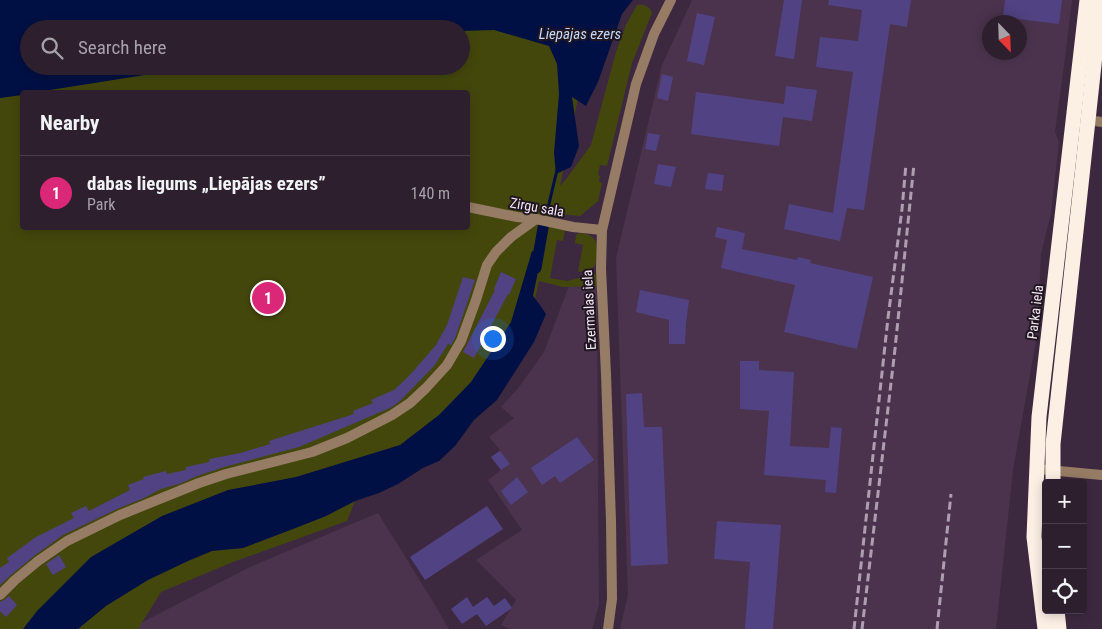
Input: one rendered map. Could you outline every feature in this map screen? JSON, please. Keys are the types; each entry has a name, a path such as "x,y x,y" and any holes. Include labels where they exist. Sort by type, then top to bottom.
{"highway":[{"name":"Parka iela","path":"1045,629 1034,537 1039,417 1086,0"},
{"path":"1053,477 1053,444 1095,121 1101,0"},
{"path":"1057,614 1059,629"}],"street":[{"name":"Ezermalas iela","path":"608,629 612,599 611,521 601,269 602,230 636,84 654,34 671,0"},
{"name":"Zirgu sala","path":"470,207 573,227 602,230"},
{"path":"0,595 38,560 67,541 120,515 226,474 312,452 347,438 398,411 426,388 447,365 461,341 487,266 496,252 511,237 536,219"},
{"path":"1037,469 1053,477 1102,475"}],"shaded area":[{"path":"0,0 593,25 560,186 591,145 616,52 626,25 637,5 648,7 652,13 632,63 607,166 600,165 598,175 600,176 599,182 602,183 598,201 580,216 561,214 554,209 550,227 565,230 563,241 557,240 550,278 567,281 595,274 597,286 563,287 539,281 531,316 452,423 233,549 243,548 326,516 355,501 347,521 233,562 161,592 138,629 0,629"},
{"path":"692,0 1072,0 1055,132 1059,142 1051,213 1041,254 1037,335 1013,470 996,629 620,629 628,595 616,258 662,65"},
{"path":"579,233 591,236 594,239 597,254 595,266 578,272 583,245 575,243 576,235"},
{"path":"569,286 597,286 599,605 592,629 510,629 501,625 516,600 476,560 522,530 488,480 501,470 491,457 500,450 489,437 514,418 501,407 519,387 544,352"},
{"path":"378,513 449,629 129,629 250,567"}],"water":[{"name":"Liepājas ezers","path":"0,0 633,0 622,14 598,82 586,106 572,97 579,146 571,167 556,174 554,153 559,94 557,64 549,46 494,30 470,31 470,20 20,20 20,75 145,75 50,90 20,90 20,95 0,98"},
{"path":"532,251 541,257 533,296 546,314 534,342 497,400 474,420 455,446 439,461 423,468 398,484 355,501 326,516 243,548 212,551 188,561 148,580 106,606 78,629 23,629 37,611 91,557 162,516 228,490 296,477 400,445 439,415 471,382 511,322"}],"building":[{"path":"784,0 802,0 794,59 775,56"},
{"path":"829,0 911,0 907,27 890,24 864,210 847,208 840,241 784,229 789,204 833,213 853,72 816,67 820,37 858,41 862,10 828,5"},
{"path":"1005,0 1062,0 1059,24 1027,20 1027,15 1003,15"},
{"path":"697,13 715,17 704,65 687,61"},
{"path":"662,74 673,77 668,101 657,98"},
{"path":"786,86 817,90 812,121 783,117 779,146 691,134 696,92 784,104"},
{"path":"648,133 660,135 656,151 645,149"},
{"path":"658,164 676,167 671,187 654,184"},
{"path":"708,173 724,175 722,191 705,189"},
{"path":"717,227 745,233 742,249 797,260 798,257 811,260 810,263 873,277 857,349 784,332 795,285 721,268 727,240 715,237"},
{"path":"501,272 516,279 474,358 463,352 495,290"},
{"path":"463,277 475,280 455,338 451,345 448,344 434,366 392,407 299,447 224,467 161,489 63,535 34,556 0,585 0,568 9,562 7,558 36,537 74,518 71,513 86,506 89,511 130,490 128,485 144,479 143,477 166,471 167,474 186,470 186,467 209,462 210,459 270,444 269,441 354,414 353,411 373,403 371,400 394,390 436,345 447,325"},
{"path":"640,290 689,300 685,344 669,344 669,320 636,312"},
{"path":"740,361 759,361 759,370 794,372 790,446 829,448 831,427 842,428 836,493 825,492 826,480 764,475 769,411 740,409"},
{"path":"642,393 644,427 662,427 668,564 631,566 626,394"},
{"path":"577,437 594,460 560,483 555,476 542,485 531,468"},
{"path":"500,451 510,464 501,470 491,457"},
{"path":"517,477 528,492 511,505 501,491"},
{"path":"487,506 503,529 425,580 410,557"},
{"path":"717,521 781,525 773,629 745,629 750,562 714,559"},
{"path":"59,555 66,567 53,575 46,564"},
{"path":"9,596 17,605 6,617 0,611 0,602"},
{"path":"467,597 473,607 487,597 494,606 505,598 512,608 486,626 477,614 462,624 451,609"}],"waterway":[{"path":"547,212 557,170"},
{"path":"536,268 543,228"}],"railway":[{"path":"854,629 906,164"},
{"path":"862,629 895,349 914,164"},
{"path":"937,629 951,494"}],"place":[{"name":"dabas liegums „Liepājas ezers”","path":"268,298"}]}
